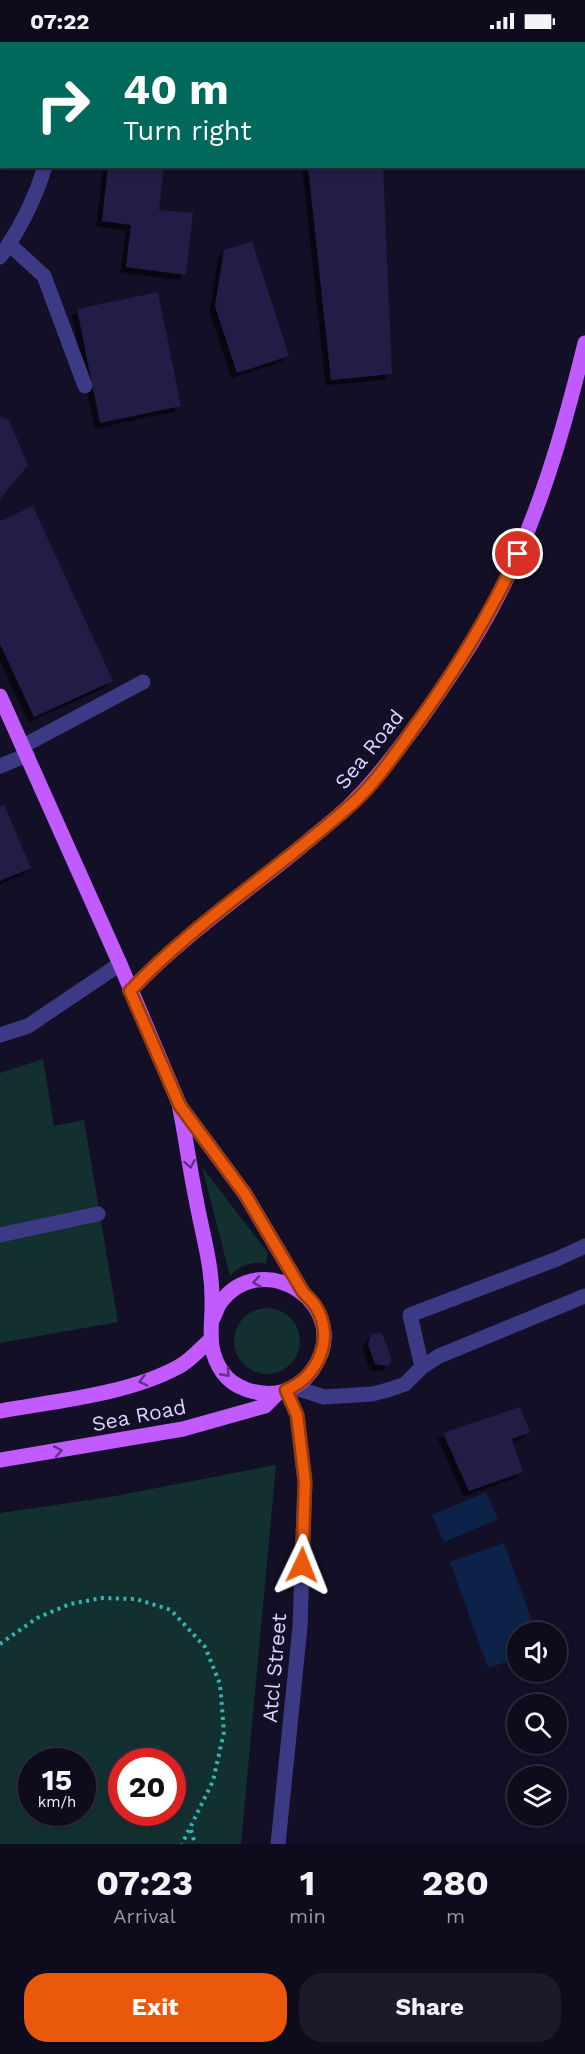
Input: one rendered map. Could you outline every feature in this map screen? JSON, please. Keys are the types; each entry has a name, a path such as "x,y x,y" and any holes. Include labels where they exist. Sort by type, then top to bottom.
{"main road":[{"name":"Sea Road","path":"130,991 187,937 283,863 355,801 391,760 432,704 466,653 498,596 518,554 568,411 585,343"},
{"path":"0,696 120,964 180,1106 212,1277 210,1340 214,1359 225,1375 240,1387 258,1393 286,1390 309,1376 319,1360 324,1342 323,1323 316,1306 303,1292 245,1194 180,1106"},
{"path":"212,1320 220,1303 234,1290 250,1282 269,1280 287,1283 303,1292"},
{"name":"Sea Road","path":"0,1411 92,1394 152,1379 181,1366 210,1340"},
{"name":"Sea Road","path":"0,1460 183,1430 265,1406 286,1390"}],"street":[{"path":"0,257 20,229 44,168"},
{"path":"9,244 44,276 85,386"},
{"path":"0,766 142,682"},
{"path":"0,1035 28,1026 120,964"},
{"path":"0,1234 98,1214"},
{"path":"422,1367 410,1315 557,1259 585,1246"},
{"path":"286,1390 324,1397 372,1394 405,1383 422,1367 439,1356 585,1296"},
{"name":"Atcl Street","path":"278,1844 300,1627 305,1482 297,1415 286,1390"}],"path":[{"path":"0,1644 37,1618 70,1604 102,1598 136,1599 171,1610 205,1647 220,1684 224,1732 213,1781 182,1844"},
{"path":"191,1829 195,1844"}],"green space":[{"path":"43,1059 54,1126 84,1120 118,1322 0,1343 0,1073"},
{"path":"202,1167 268,1253 266,1264 246,1264 230,1276"},
{"path":"273,1308 291,1317 298,1328 300,1341 298,1354 291,1365 280,1372 261,1374 243,1365 236,1354 234,1335 243,1317 254,1310"},
{"path":"276,1465 241,1844 0,1844 0,1513 110,1497"}],"water":[{"path":"486,1492 498,1519 444,1542 432,1515"},
{"path":"504,1543 532,1622 507,1622 507,1661 488,1668 450,1562"}],"building":[{"path":"108,168 164,168 159,210 193,213 186,275 126,267 131,225 102,221"},
{"path":"308,168 383,168 392,374 331,380"},
{"path":"252,241 289,356 237,373 215,306 224,250"},
{"path":"158,292 181,406 100,423 77,309"},
{"path":"0,416 9,420 28,465 0,499"},
{"path":"33,506 113,681 34,717 0,644 0,521"},
{"path":"4,805 31,868 0,881 0,807"},
{"path":"382,1333 392,1360 388,1366 375,1364 368,1344 372,1334"},
{"path":"520,1407 530,1432 512,1439 523,1472 469,1491 443,1433"}],"route":[{"path":"302,1565 305,1482 297,1415 286,1390 309,1376 319,1360 324,1342 323,1323 316,1306 303,1292 245,1194 180,1106 130,991 154,966 211,917 283,863 355,801 391,760 466,653 498,596 518,554"}]}
